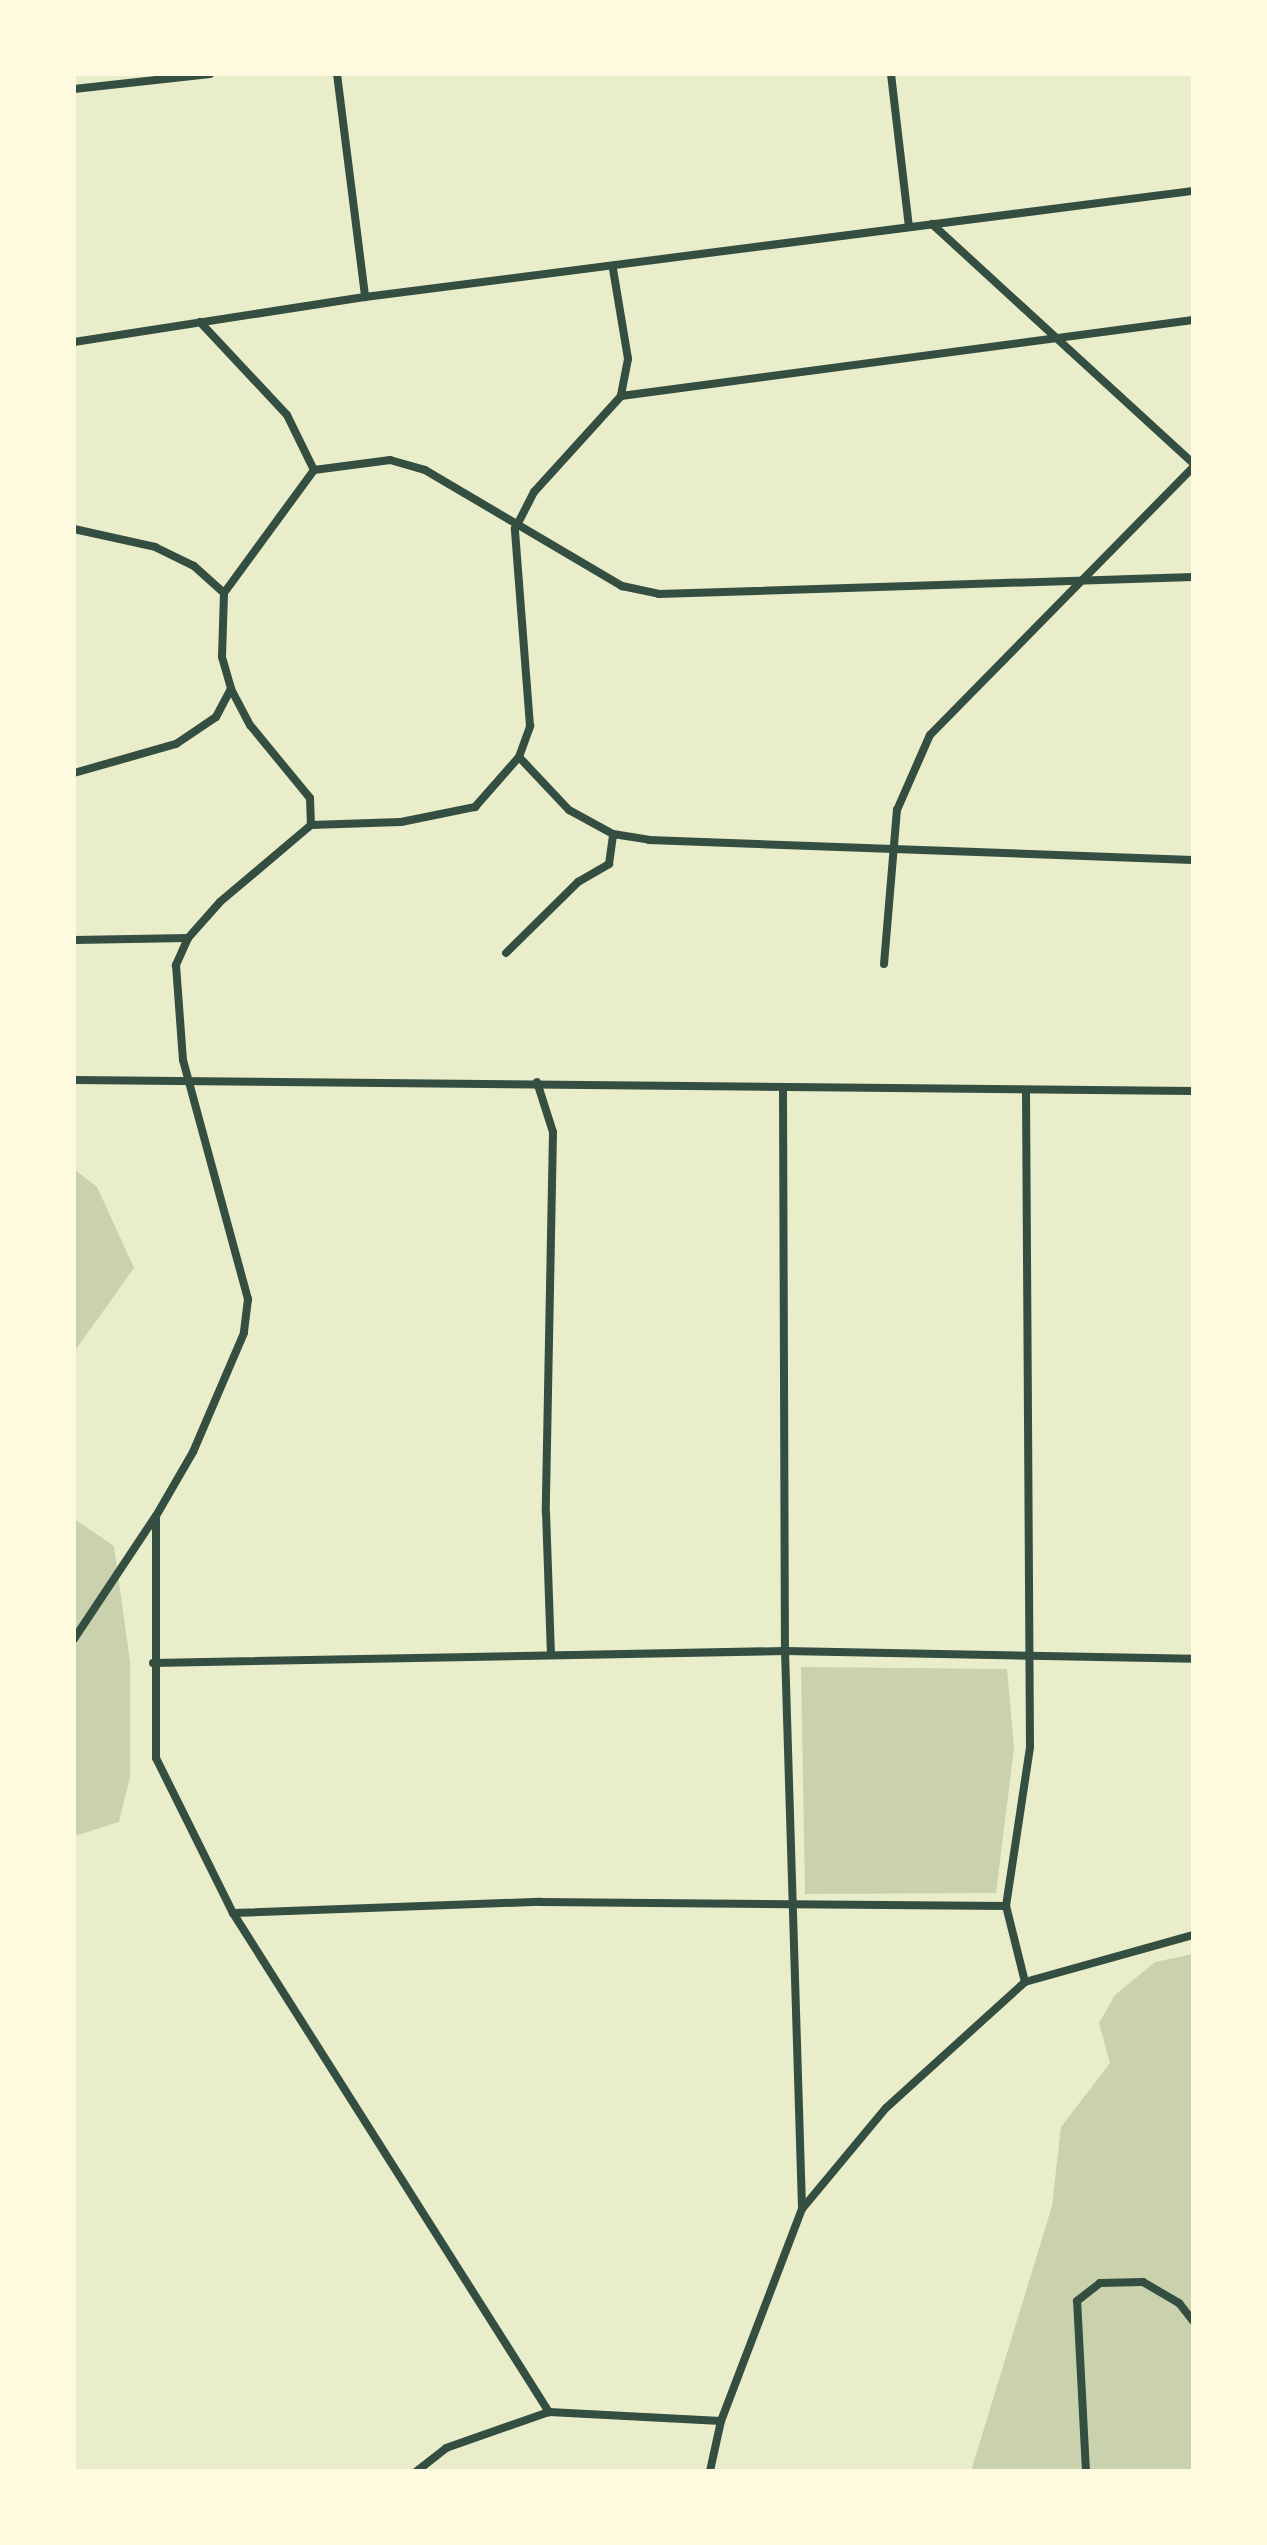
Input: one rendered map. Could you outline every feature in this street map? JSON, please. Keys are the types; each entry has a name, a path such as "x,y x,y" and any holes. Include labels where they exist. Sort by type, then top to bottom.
{"street":[{"path":"74,89 210,74"},
{"path":"337,74 365,297"},
{"path":"891,74 909,227"},
{"path":"74,342 365,297 613,269 1193,191"},
{"path":"884,964 893,847 908,773 930,735 1088,578 1193,465 1053,342 932,224"},
{"path":"74,1639 156,1516 193,1452 244,1333 248,1299 190,1076 174,1000 176,965 188,938 311,825 401,822 475,807 519,757 530,726 515,529 534,492 621,396 628,359 613,269"},
{"path":"621,396 1053,342 1193,320"},
{"path":"200,322 287,415 314,470"},
{"path":"311,825 310,798 250,725 231,689 222,657 224,593 314,470 390,460 425,470 515,529 622,586 659,594 1193,577"},
{"path":"74,529 155,547 194,566 224,593"},
{"path":"74,773 176,744 216,717 231,689"},
{"path":"519,757 569,810 613,834 1193,860"},
{"path":"506,953 578,882 609,864 613,834"},
{"path":"74,940 188,938"},
{"path":"74,1080 190,1076 783,1090 1193,1091"},
{"path":"537,1082 553,1132 546,1512 551,1653"},
{"path":"783,1090 785,1651 802,2209"},
{"path":"1025,1982 1006,1906 1030,1747 1026,1091"},
{"path":"156,1516 153,1663 156,1758 233,1913 549,2412"},
{"path":"153,1663 551,1653 785,1651 1193,1659"},
{"path":"233,1913 540,1902 792,1908 1006,1906"},
{"path":"710,2471 721,2421 802,2209 886,2108 1025,1982 1193,1935"},
{"path":"1086,2471 1077,2301 1100,2283 1143,2282 1179,2303 1193,2321"},
{"path":"417,2471 446,2448 549,2412 721,2421"}],"green space":[{"path":"74,1169 97,1187 134,1268 74,1352"},
{"path":"74,1519 114,1546 130,1662 130,1777 119,1822 74,1836"},
{"path":"801,1667 1007,1669 1014,1748 996,1893 805,1894"},
{"path":"1193,1954 1193,2471 971,2471 1052,2206 1061,2127 1110,2063 1099,2023 1115,1995 1155,1962"}]}
